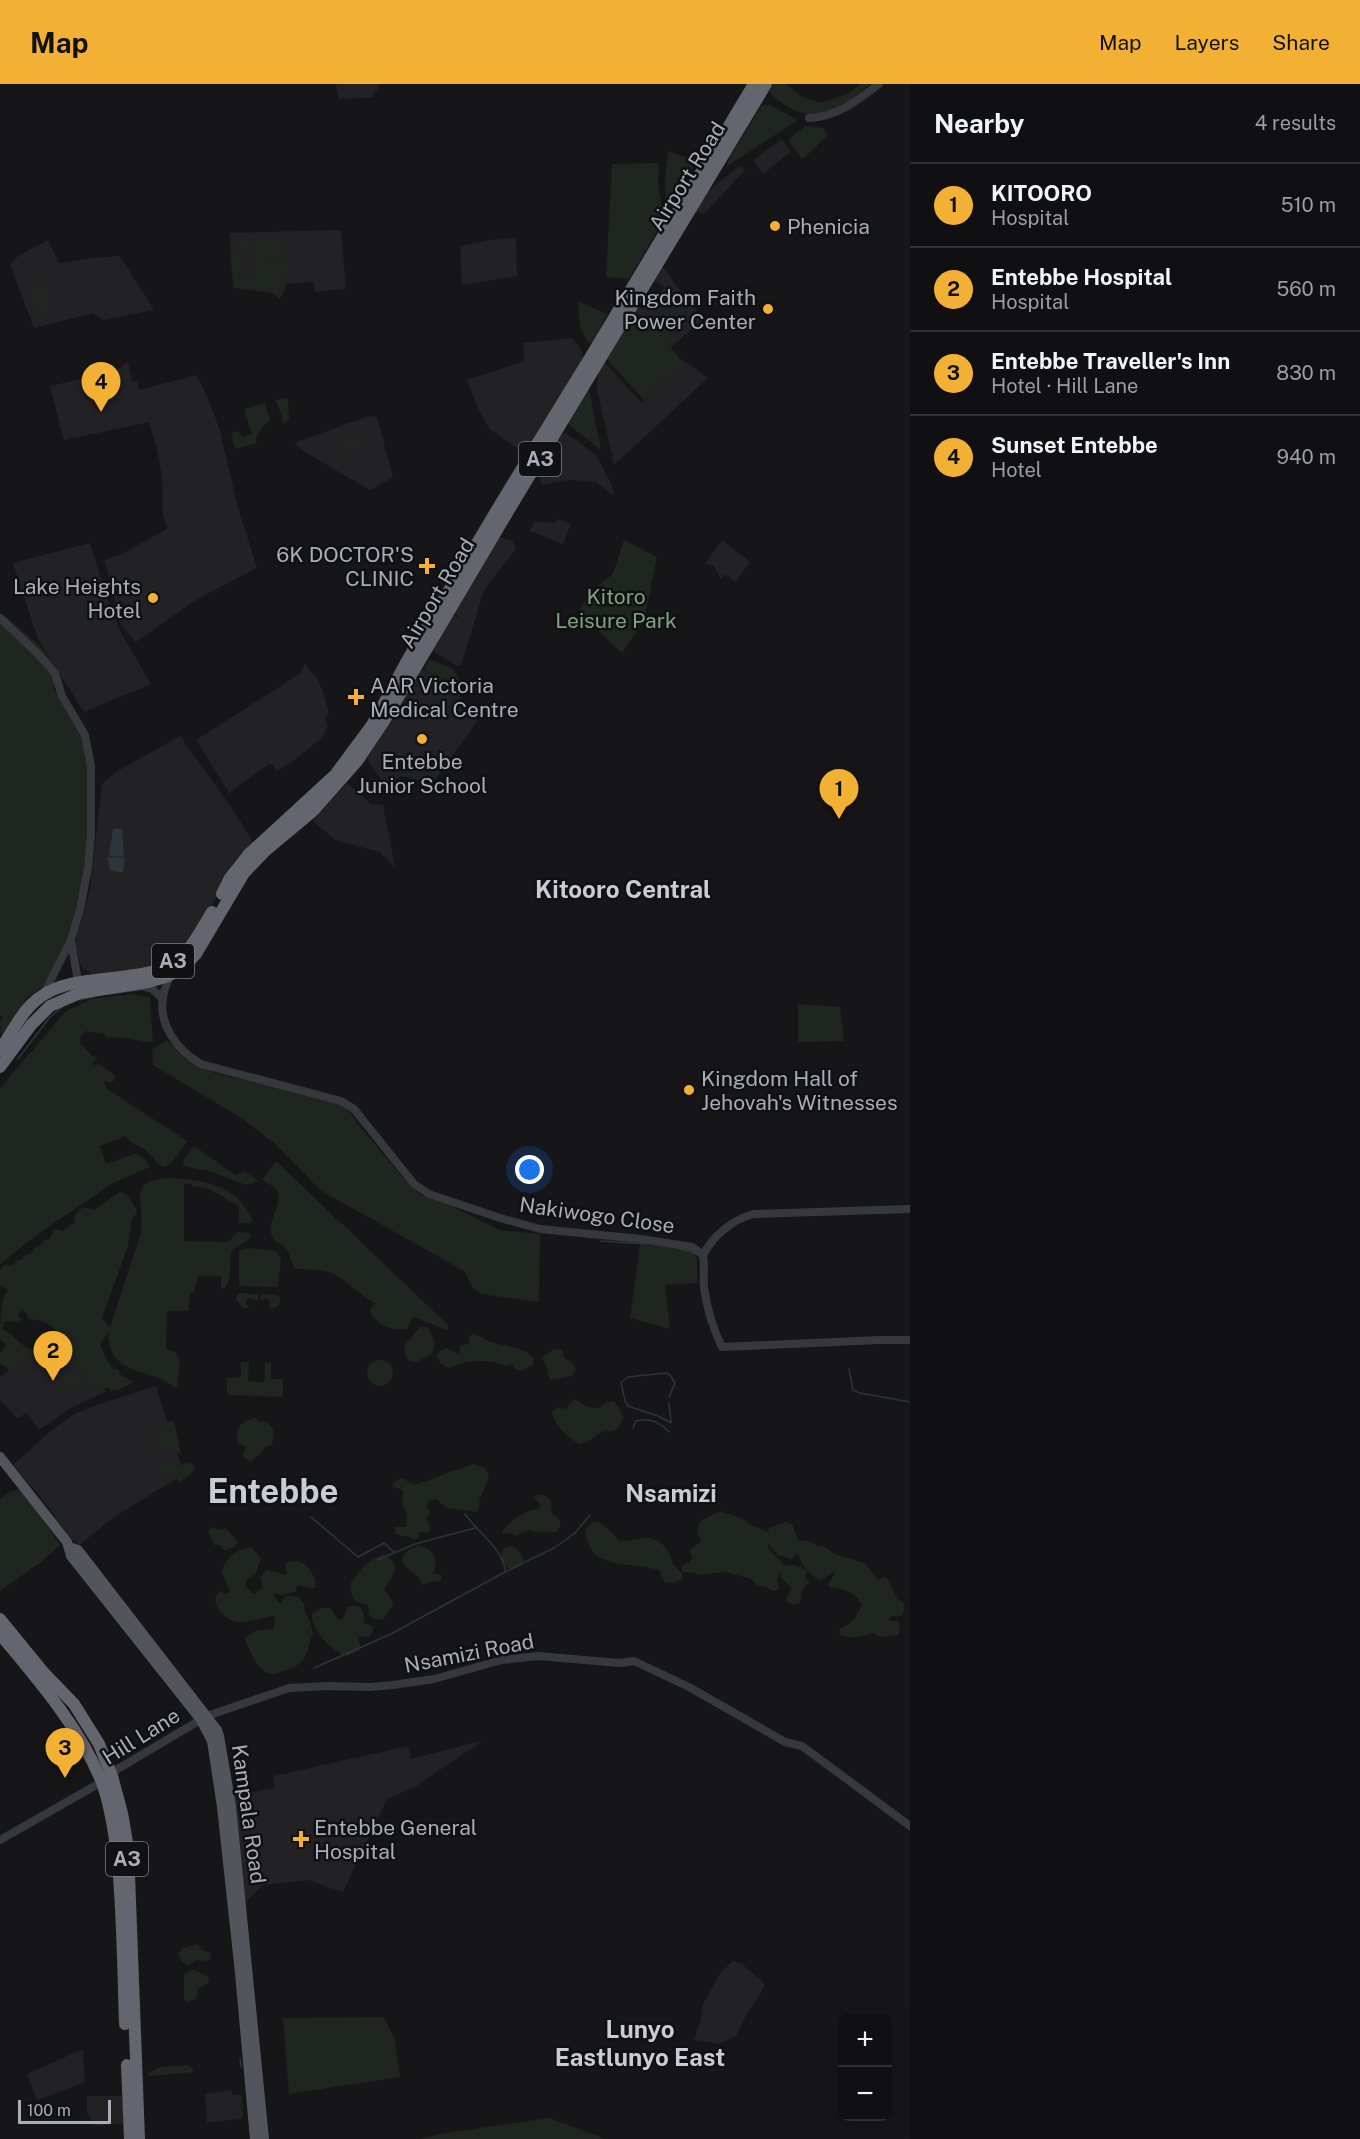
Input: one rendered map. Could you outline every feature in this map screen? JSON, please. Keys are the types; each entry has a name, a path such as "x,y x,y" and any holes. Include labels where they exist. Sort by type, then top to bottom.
{"highway":[{"name":"Airport Road","path":"619,319 754,84"},
{"name":"Airport Road","path":"46,1009 79,987 135,984 170,974 184,967 230,878 244,859 334,775 372,725 408,659 495,512 766,84"},
{"name":"Airport Road","path":"38,998 158,969 190,955"},
{"path":"0,1050 38,998"},
{"name":"A3","path":"0,1067 46,1009"},
{"name":"A3","path":"0,1619 44,1673 74,1704 99,1744 107,1779 120,1877 130,2139"},
{"name":"A3","path":"0,1634 61,1710 90,1757 107,1779 127,1835 139,2139"}],"main road":[{"name":"Kampala Road","path":"0,1457 69,1547 78,1550 204,1718 217,1730 226,1807 255,2139"},
{"name":"Kampala Road","path":"226,1807 264,2139"}],"street":[{"path":"810,118 821,118 835,113 879,84"},
{"path":"0,618 55,673 62,696 86,735 91,766 91,836 88,868 71,940 38,998 46,1009"},
{"path":"71,940 79,987"},
{"path":"135,984 152,989 163,999 170,974"},
{"name":"Nakiwogo Close","path":"163,999 167,1025 179,1047 189,1057 201,1064 341,1101 354,1109 414,1184 429,1194 540,1229 661,1242 692,1247 703,1255"},
{"path":"910,1209 753,1214 742,1217 730,1225 703,1255 704,1287 714,1331 722,1347 910,1340"},
{"name":"Nsamizi Road","path":"204,1718 289,1688 327,1686 370,1688 393,1685 434,1679 518,1658 556,1656 620,1663 634,1661 689,1687 786,1742 802,1746 910,1826"},
{"name":"Hill Lane","path":"0,1840 107,1779 116,1770 204,1718"}],"shaded area":[{"path":"336,84 378,84 378,91 374,91 372,98 339,99"},
{"path":"782,139 791,152 763,174 753,160"},
{"path":"738,167 745,170 705,213 693,212 707,192"},
{"path":"341,231 346,288 315,292 314,282 287,284 280,299 272,293 233,288 229,233"},
{"path":"516,238 517,276 462,285 460,246"},
{"path":"48,240 59,263 120,256 154,310 103,320 93,313 34,328 10,265 18,256"},
{"path":"659,266 664,268 685,298 704,319 671,347 641,310 665,287 650,278"},
{"path":"572,338 581,349 583,357 525,454 490,429 479,411 467,380 524,361 523,343"},
{"path":"603,361 642,403 684,361 708,378 614,465 597,390 598,371"},
{"path":"128,362 132,381 137,381 139,390 197,375 220,431 238,508 257,568 194,601 136,642 121,625 104,560 122,554 167,529 163,516 162,477 149,422 64,440 50,386 115,371"},
{"path":"369,416 377,417 393,477 370,490 303,451 294,443"},
{"path":"566,433 596,455 612,485 614,496 596,482 571,480 541,485 538,468 559,436"},
{"path":"558,519 571,524 563,544 530,531 534,521 554,523"},
{"path":"493,536 512,540 516,549 484,590 463,659 457,666 429,649 450,613 464,621 451,611"},
{"path":"722,540 750,562 735,582 725,574 721,579 714,566 705,564"},
{"path":"90,543 105,593 121,633 151,684 84,712 38,639 13,563"},
{"path":"305,663 317,678 329,713 325,717 328,726 321,739 277,771 270,763 229,793 196,740 301,673"},
{"name":"Entebbe Junior School","path":"419,670 446,679 478,720 433,783 400,776 393,783 384,783 367,759"},
{"path":"180,736 234,811 253,842 234,861 196,934 165,966 92,974 81,966 76,945 77,933 90,890 102,784 116,772"},
{"path":"347,783 371,804 383,805 395,868 380,852 335,840 313,821"},
{"path":"113,829 122,829 124,857 109,856"},
{"path":"107,857 125,858 123,872 110,870"},
{"path":"60,1333 109,1385 103,1387 105,1392 71,1408 39,1430 27,1413 17,1418 0,1400 0,1377"},
{"path":"156,1386 184,1474 111,1519 80,1545 72,1540 40,1496 13,1465 53,1429 76,1413"},
{"name":"Entebbe General Hospital","path":"484,1740 415,1787 387,1799 343,1892 308,1880 263,1885 237,1911 233,1796 274,1788 274,1776 408,1746 411,1759"},
{"path":"733,1961 742,1964 765,1984 736,2036 719,2044 694,2040 703,2004 721,1972"},
{"path":"83,2049 85,2082 37,2100 27,2074"},
{"path":"231,2090 233,2095 242,2095 243,2118 207,2123 205,2094"},
{"path":"87,2096 123,2096 124,2123 94,2126 87,2112"}],"green space":[{"path":"773,84 786,84 802,97 821,103 849,93 861,84 870,84 833,109 809,114 796,111 783,104 769,92"},
{"path":"763,105 770,105 798,120 726,167 731,155"},
{"path":"805,126 823,128 828,135 802,159 788,140"},
{"path":"668,151 696,161 670,209 666,206 665,181"},
{"path":"659,163 658,186 664,219 629,279 606,277 612,164"},
{"path":"278,239 279,242 283,242 284,259 255,263 253,242"},
{"path":"251,240 251,248 238,249 240,281 252,279 252,266 291,260 275,295 234,287 232,255 236,255 236,241"},
{"path":"40,283 46,286 45,314 39,316 29,285"},
{"path":"578,301 607,314 593,342 588,342 580,328"},
{"path":"638,305 679,358 684,361 644,400 606,358"},
{"path":"588,384 601,450 568,424"},
{"path":"288,398 289,419 283,424 282,412 274,400"},
{"path":"265,403 270,421 262,427 256,438 257,443 235,449 231,433 239,431 242,437 252,434 244,409"},
{"path":"353,436 360,443 347,455 340,448"},
{"name":"Kitoro Leisure Park","path":"624,540 657,557 644,621 622,653 578,612 593,590 613,574"},
{"path":"0,612 38,644 52,661 54,689 78,726 87,751 88,847 83,883 80,887 81,893 78,896 73,921 77,925 42,987 26,999 14,1022 6,1016 12,1022 1,1036 0,1021 3,1017 0,1015"},
{"path":"429,659 449,667 456,673 459,694 446,679 424,670"},
{"path":"132,994 150,997 153,1043 105,1037 105,1034 86,1031 81,1036 80,1043 92,1056 97,1058 92,1063 93,1065 99,1064 115,1075 115,1080 110,1083 104,1081 107,1089 187,1141 174,1160 166,1166 158,1164 147,1151 132,1143 126,1136 100,1146 106,1164 136,1153 144,1158 150,1167 111,1184 34,1237 0,1264 0,1088 66,1011 92,999"},
{"path":"798,1004 840,1007 844,1041 798,1042"},
{"path":"167,1040 185,1059 215,1073 337,1103 350,1112 411,1187 423,1196 445,1203 500,1230 540,1234 539,1302 481,1294 473,1288 464,1271 320,1190 275,1144 243,1119 153,1065 152,1049"},
{"path":"194,1146 235,1175 245,1172 259,1181 246,1185 209,1171 184,1166 183,1161"},
{"path":"276,1161 448,1325 448,1330 413,1317 407,1329 395,1329 380,1324 369,1310 376,1303 341,1278 326,1271 294,1268 287,1250 274,1239 271,1233 279,1197 274,1187 262,1180"},
{"path":"168,1178 197,1181 225,1190 240,1201 253,1220 250,1223 239,1223 239,1206 209,1189 184,1184 184,1241 228,1242 238,1232 251,1235 248,1240 232,1250 229,1278 225,1287 221,1290 221,1276 198,1276 195,1290 190,1295 188,1311 167,1311 166,1349 176,1353 180,1360 177,1388 124,1365 112,1353 109,1332 100,1344 106,1359 114,1370 117,1368 121,1375 134,1382 111,1391 108,1387 101,1390 94,1387 86,1368 79,1369 73,1365 71,1358 73,1346 48,1324 29,1319 24,1310 18,1314 21,1319 19,1323 4,1322 3,1330 24,1346 35,1350 36,1355 9,1370 0,1363 0,1354 6,1345 0,1339 1,1313 3,1300 8,1290 0,1285 0,1270 3,1266 15,1264 26,1254 30,1254 44,1240 49,1239 54,1230 63,1231 75,1222 78,1211 84,1207 94,1210 120,1192 126,1194 137,1213 132,1218 128,1246 102,1318 110,1327 141,1233 140,1195 142,1188 147,1183"},
{"path":"640,1244 678,1249 697,1258 697,1283 665,1285 670,1329 630,1318"},
{"path":"248,1248 277,1251 281,1259 278,1287 239,1286 239,1251"},
{"path":"241,1293 258,1294 258,1301 249,1298 246,1301 249,1309 242,1307 236,1299"},
{"path":"261,1294 277,1295 280,1303 275,1308 269,1309 270,1301 266,1298 260,1301"},
{"path":"420,1327 428,1327 435,1343 433,1353 417,1362 409,1361 404,1346"},
{"path":"472,1334 525,1352 534,1359 533,1365 521,1371 515,1369 512,1363 506,1366 478,1361 450,1368 441,1364 436,1355 441,1350 446,1348 460,1354 459,1347 470,1344 469,1338"},
{"path":"559,1349 563,1351 564,1358 572,1362 576,1369 572,1376 551,1380 547,1375 548,1370 542,1357"},
{"path":"380,1360 389,1364 393,1373 389,1382 380,1386 371,1382 367,1373 371,1364"},
{"path":"241,1362 249,1362 248,1381 264,1382 265,1362 271,1363 271,1379 283,1379 283,1397 229,1395 227,1378 241,1377"},
{"path":"75,1371 85,1373 85,1377 80,1385 68,1393 69,1383 59,1379"},
{"path":"575,1399 595,1408 607,1402 614,1402 620,1409 623,1419 615,1430 600,1433 579,1444 559,1427 552,1412 557,1407 565,1409"},
{"path":"256,1418 260,1423 263,1421 270,1425 274,1437 272,1445 264,1447 261,1453 250,1462 244,1457 243,1452 246,1447 238,1443 237,1433 243,1423"},
{"path":"174,1421 181,1456 174,1448 154,1445 151,1439 161,1432 167,1422"},
{"path":"173,1461 176,1466 181,1467 184,1463 192,1464 196,1469 179,1483 175,1475 167,1477 160,1474 157,1464"},
{"path":"473,1464 485,1467 489,1477 477,1512 447,1508 436,1499 428,1501 427,1509 431,1512 426,1518 431,1529 428,1533 419,1531 419,1538 415,1539 396,1534 394,1527 406,1527 407,1514 402,1505 403,1490 392,1486 394,1482 401,1478 415,1485"},
{"path":"19,1489 26,1494 60,1545 41,1562 0,1591 0,1499"},
{"path":"536,1495 544,1495 551,1501 552,1514 559,1518 561,1525 556,1532 529,1530 516,1536 510,1533 503,1534 502,1531 514,1519 529,1511 539,1509 541,1505 534,1498"},
{"path":"720,1511 741,1518 752,1526 768,1532 769,1528 785,1522 792,1524 798,1540 822,1545 835,1554 866,1564 878,1580 884,1577 888,1579 897,1599 903,1602 905,1607 902,1616 891,1616 889,1619 889,1621 900,1623 899,1635 879,1637 873,1633 852,1637 839,1634 840,1629 850,1623 858,1613 862,1605 859,1600 848,1592 829,1587 828,1584 835,1574 833,1572 822,1580 807,1570 798,1553 791,1559 778,1555 769,1544 770,1550 784,1566 796,1566 807,1572 805,1576 809,1582 802,1590 800,1603 794,1605 788,1603 786,1599 791,1588 780,1573 777,1580 779,1590 772,1591 765,1586 758,1586 751,1579 726,1572 697,1575 683,1572 681,1568 693,1558 689,1550 701,1541 698,1525 704,1519"},
{"path":"593,1522 600,1522 620,1541 648,1538 659,1542 668,1552 672,1563 681,1572 683,1578 676,1582 665,1583 659,1570 602,1559 594,1553 588,1543 585,1529"},
{"path":"211,1527 222,1530 226,1528 238,1542 235,1547 225,1550 221,1545 214,1545 208,1532"},
{"path":"418,1546 428,1549 434,1555 436,1563 433,1573 441,1575 441,1580 438,1582 433,1581 422,1585 418,1576 402,1562 403,1555 408,1550"},
{"path":"511,1546 520,1552 524,1562 512,1570 505,1566 501,1559 503,1549"},
{"path":"251,1547 261,1558 256,1573 247,1579 246,1587 254,1594 263,1587 260,1577 267,1570 287,1575 285,1564 291,1562 297,1561 306,1566 315,1581 316,1587 312,1589 301,1585 297,1586 295,1592 281,1595 273,1593 279,1603 287,1596 298,1597 304,1603 305,1613 310,1621 313,1634 304,1659 292,1668 275,1674 268,1673 259,1666 245,1639 258,1630 273,1630 276,1615 251,1621 233,1621 219,1610 215,1601 219,1591 227,1594 230,1591 221,1571 227,1561 236,1552"},
{"path":"383,1555 390,1558 395,1566 393,1575 384,1589 394,1603 383,1619 376,1620 368,1614 369,1607 366,1604 355,1601 350,1584 367,1563"},
{"path":"350,1606 359,1606 364,1623 373,1626 373,1632 369,1637 359,1636 360,1650 347,1656 335,1649 318,1633 312,1614 322,1608 330,1608 339,1620 344,1618"},
{"path":"198,1944 202,1950 211,1953 210,1960 198,1959 188,1966 181,1961 178,1954 183,1948"},
{"path":"195,1970 210,1978 207,1984 199,1988 196,1999 187,2002 184,2000 184,1975"},
{"path":"383,2017 395,2039 400,2077 289,2094 283,2018"},
{"path":"189,2065 194,2072 150,2076 147,2074 159,2067"},
{"path":"550,2118 605,2139 419,2139 451,2132"}],"waterway":[{"path":"109,994 140,990"},
{"path":"80,1000 93,997"},
{"path":"18,1059 50,1017 62,1007"},
{"path":"601,1241 645,1244"},
{"path":"680,1249 695,1254"},
{"path":"849,1369 853,1390 910,1402"},
{"path":"669,1397 675,1383 666,1373 628,1377 621,1382 628,1406 671,1423 669,1403"},
{"path":"633,1428 636,1421 650,1420 669,1432"},
{"path":"465,1514 494,1547 505,1570"},
{"path":"314,1668 391,1634 554,1548 575,1533 590,1515"},
{"path":"311,1517 358,1557 384,1543 394,1552"},
{"path":"377,1560 415,1544 475,1528"},
{"path":"240,2058 241,2067"}],"place":[{"name":"Phenicia","path":"775,226"},
{"name":"Kingdom Faith Power Center","path":"768,309"},
{"name":"Sunset Entebbe","path":"101,412"},
{"name":"6K DOCTOR'S CLINIC","path":"427,566"},
{"name":"Lake Heights Hotel","path":"153,598"},
{"name":"AAR Victoria Medical Centre","path":"356,697"},
{"name":"Entebbe Junior School","path":"422,739"},
{"name":"KITOORO","path":"839,819"},
{"name":"Kingdom Hall of Jehovah's Witnesses","path":"689,1090"},
{"name":"Entebbe Hospital","path":"53,1381"},
{"name":"Entebbe Traveller's Inn","path":"65,1778"},
{"name":"Entebbe General Hospital","path":"301,1839"}],"district":[{"name":"Kitooro Central","path":"623,889"},
{"name":"Entebbe","path":"273,1491"},
{"name":"Nsamizi","path":"671,1493"},
{"name":"Lunyo Eastlunyo East","path":"640,2043"}]}
